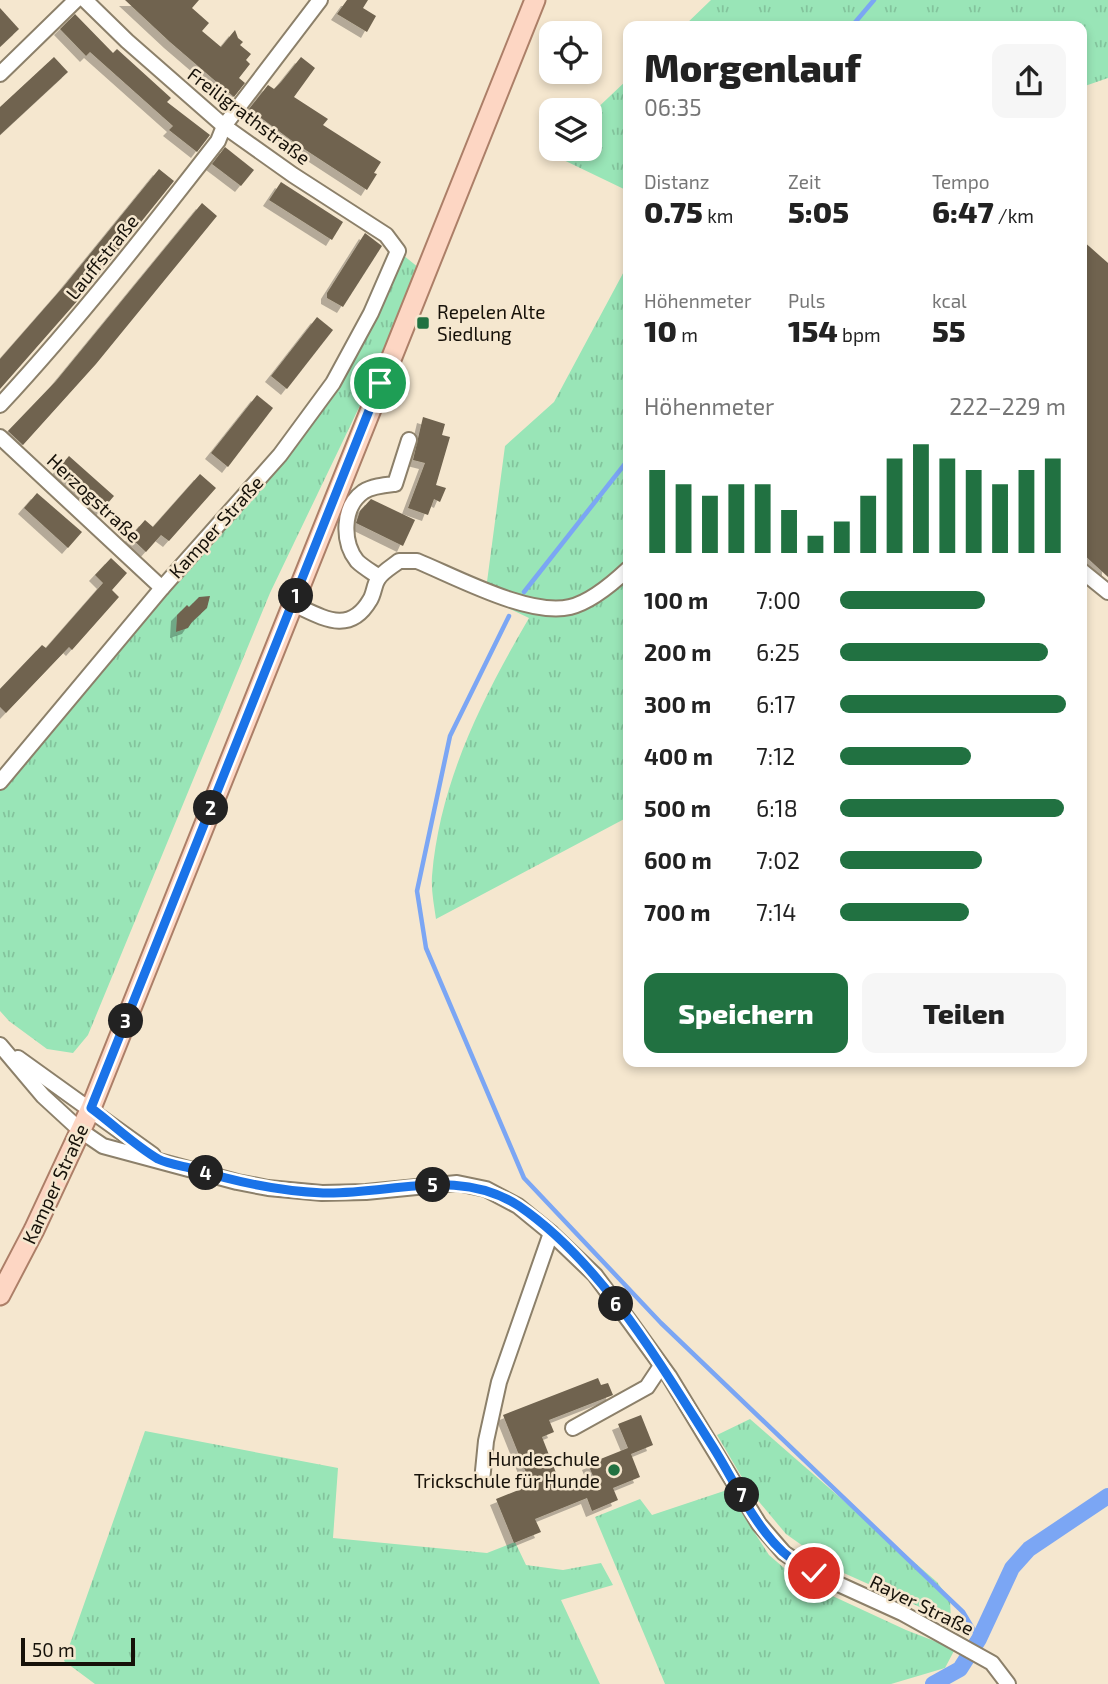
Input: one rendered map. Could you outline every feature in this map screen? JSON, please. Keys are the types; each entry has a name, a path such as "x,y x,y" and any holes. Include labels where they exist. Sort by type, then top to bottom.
{"main road":[{"name":"Kamper Straße","path":"0,1295 34,1230 91,1108 535,0"}],"street":[{"path":"0,74 76,0"},
{"name":"Freiligrathstraße","path":"85,0 144,57 224,126 293,175 386,235 398,251"},
{"name":"Lauffstraße","path":"0,405 39,363 138,243 218,141 224,126 320,0"},
{"name":"Kamper Straße","path":"0,782 162,588 280,455 333,383 370,313 398,251"},
{"name":"Herzogstraße","path":"0,437 162,588"},
{"path":"379,578 358,562 347,543 346,525 354,502 364,491 395,484 409,440"},
{"path":"293,604 331,621 349,621 361,614 372,597 379,578 399,561 417,561 524,605 551,610 572,607 593,596 623,573"},
{"path":"1087,575 1108,592"},
{"name":"Rayer Straße","path":"0,1045 91,1108 159,1160"},
{"name":"Rayer Straße","path":"0,1045 43,1096 103,1146 268,1188 322,1193 366,1192 457,1183 486,1189 518,1206 551,1233 594,1275 661,1366 759,1524 784,1553 814,1573 950,1638 992,1663 1008,1684"},
{"path":"482,1481 486,1441 499,1382 551,1233"},
{"path":"573,1428 646,1387 661,1366"}],"green space":[{"path":"711,0 1108,0 1108,78 1087,85 1087,21 689,21"},
{"path":"623,84 623,189 566,161 602,161 602,104"},
{"path":"398,251 424,272 270,593 88,1035 73,1053 47,1049 9,1021 0,1011 0,780 333,382"},
{"path":"623,273 623,820 436,919 432,876 444,807 454,774 480,710 529,618 485,597 505,446 554,402"},
{"path":"750,1419 937,1582 950,1600 951,1621 837,1570 786,1534 750,1491 717,1435"},
{"path":"145,1431 338,1468 333,1538 487,1553 515,1542 526,1565 563,1570 601,1563 613,1585 561,1600 600,1684 95,1684 64,1661"},
{"path":"727,1490 769,1555 798,1580 906,1630 955,1649 945,1668 891,1684 665,1684 595,1517 640,1499 652,1515"}],"building":[{"path":"125,0 199,0 192,8 209,23 202,31 221,47 235,30 243,42 240,45 251,54 246,60 250,64 239,78 245,83 234,97 170,42"},
{"path":"347,0 368,0 363,8 376,16 367,32 337,14"},
{"path":"0,8 19,29 0,47"},
{"path":"75,14 113,53 117,49 171,98 167,102 210,135 197,152 169,130 173,126 90,52 86,56 60,29"},
{"path":"54,57 68,72 0,135 0,107"},
{"path":"301,57 315,68 294,97 328,119 323,125 381,162 367,190 249,109 268,85 274,89 281,82"},
{"path":"225,147 254,170 241,186 212,164"},
{"path":"159,169 174,181 79,299 0,389 0,359 64,286"},
{"path":"281,182 343,222 332,240 269,200"},
{"path":"202,203 217,216 96,364 23,445 8,431 56,381"},
{"path":"365,233 382,246 343,307 327,298 327,293"},
{"path":"1087,244 1108,263 1108,577 1087,558"},
{"path":"317,317 333,330 287,389 271,376"},
{"path":"257,395 273,408 228,467 211,453"},
{"path":"423,417 445,424 442,435 450,437 436,485 446,488 440,502 434,499 428,515 408,508 425,463 413,460"},
{"path":"69,456 114,496 101,511 56,471"},
{"path":"200,474 216,488 169,541 161,535 146,552 130,537 145,520 153,527"},
{"path":"37,493 82,532 68,548 24,508"},
{"path":"371,499 415,520 403,546 356,523 360,511"},
{"path":"111,558 127,573 112,590 119,597 72,650 69,647 6,713 0,707 0,689 42,645 46,648 103,583 95,575"},
{"path":"210,596 207,608 188,628 176,632 177,615 199,597"},
{"path":"598,1378 601,1385 608,1383 613,1395 549,1420 554,1432 542,1437 562,1488 593,1476 588,1464 628,1448 618,1424 641,1415 653,1445 631,1454 640,1477 613,1488 618,1500 592,1511 587,1498 535,1519 541,1532 514,1543 496,1499 531,1485 503,1415"}],"waterway":[{"path":"856,21 874,0"},
{"path":"524,592 623,466"},
{"path":"509,616 450,736 417,891 426,948 524,1178 661,1323 963,1612 979,1639"},
{"path":"933,1684 960,1669 979,1639 1012,1568 1029,1549 1108,1496"}],"place":[{"name":"Repelen Alte Siedlung","path":"423,323"},
{"name":"Hundeschule Trickschule für Hunde","path":"614,1470"}],"route":[{"path":"380,383 91,1108 159,1160 237,1182 322,1193 366,1192 457,1183 486,1189 518,1206 551,1233 594,1275 668,1376 759,1524 784,1553 814,1573"}]}
